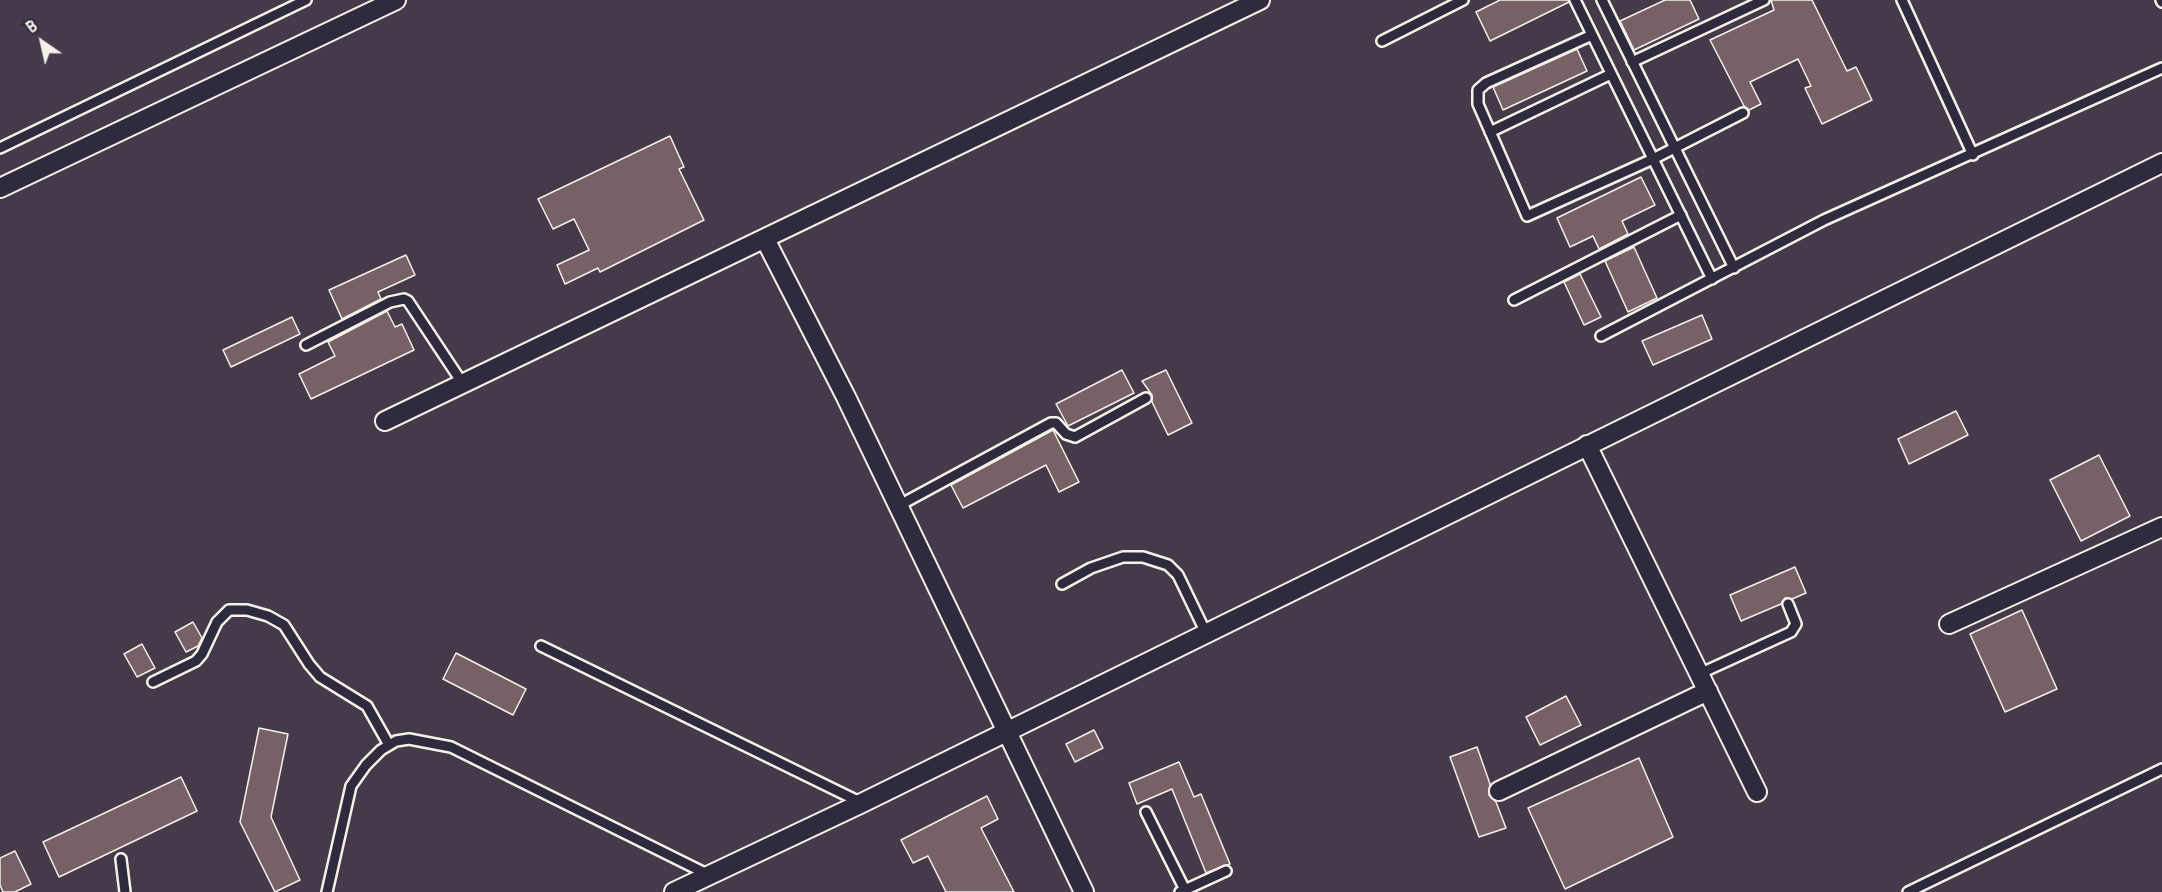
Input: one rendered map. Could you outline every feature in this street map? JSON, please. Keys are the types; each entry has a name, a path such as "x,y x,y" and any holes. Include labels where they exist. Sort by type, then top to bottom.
{"street":[{"path":"0,188 396,0"},
{"path":"385,421 1260,0"},
{"path":"674,892 862,803 2162,163"},
{"path":"765,239 1084,892"},
{"path":"1587,445 1757,792"},
{"path":"1949,624 2162,526"},
{"path":"1499,791 1708,691"}],"lane":[{"path":"0,148 306,0"},
{"path":"1383,41 1463,0"},
{"path":"1575,0 1712,279"},
{"path":"1602,0 1734,267"},
{"path":"1632,62 1764,0"},
{"path":"1902,0 1973,156"},
{"path":"1592,35 1486,83 1478,90 1478,104 1527,216 1537,214 1653,159 1743,113"},
{"path":"1601,336 1824,220 1973,156 2162,68"},
{"path":"1490,132 1611,74"},
{"path":"1514,300 1681,215"},
{"path":"306,345 390,302 404,299 408,301 463,384"},
{"path":"897,506 1051,423 1056,423 1066,434 1075,437 1146,398"},
{"path":"1062,584 1091,568 1123,557 1143,557 1168,565 1178,575 1206,633"},
{"path":"1699,674 1787,635 1796,624 1788,604"},
{"path":"153,682 196,661 202,654 216,622 229,610 247,610 268,616 284,625 309,664 320,676 367,706 389,745"},
{"path":"541,646 862,803"},
{"path":"327,892 351,786 366,765 389,745 396,741 409,739 451,747 709,875"},
{"path":"1908,892 2162,769"},
{"path":"1146,812 1183,891 1226,871"},
{"path":"122,859 125,892"}],"building":[{"path":"1500,0 1568,0 1569,2 1490,41 1476,12"},
{"path":"1665,0 1690,0 1699,19 1634,50 1620,21"},
{"path":"1771,0 1812,0 1847,71 1856,67 1872,100 1822,124 1805,88 1811,86 1798,59 1750,82 1761,104 1749,110 1744,106 1710,40 1774,10"},
{"path":"1577,49 1587,71 1503,110 1493,87"},
{"path":"670,136 684,167 679,169 704,220 600,272 598,268 565,284 557,265 589,250 574,219 553,229 538,199"},
{"path":"1641,177 1655,205 1622,221 1628,234 1599,249 1593,236 1570,247 1557,218"},
{"path":"1634,247 1657,298 1628,312 1605,261"},
{"path":"406,255 415,275 378,292 381,299 342,319 329,290"},
{"path":"1580,274 1601,317 1584,325 1564,282"},
{"path":"387,311 395,327 402,324 414,350 311,399 299,374 335,356 328,342"},
{"path":"1702,315 1712,339 1653,365 1642,341"},
{"path":"292,317 300,334 231,367 223,350"},
{"path":"1122,370 1134,393 1068,426 1056,404"},
{"path":"1166,370 1192,423 1168,435 1152,402 1152,395 1142,381"},
{"path":"1956,411 1968,435 1909,464 1898,439"},
{"path":"1053,430 1079,482 1059,492 1046,465 963,508 951,485"},
{"path":"2099,455 2130,516 2081,541 2050,480"},
{"path":"1795,567 1806,593 1792,599 1785,598 1781,604 1741,621 1730,595"},
{"path":"2022,610 2057,689 2005,712 1970,634"},
{"path":"193,622 202,638 198,646 186,652 175,632"},
{"path":"142,644 155,668 137,677 124,654"},
{"path":"456,653 526,689 513,715 443,679"},
{"path":"1566,696 1581,725 1540,745 1526,717"},
{"path":"259,728 288,734 271,817 300,880 275,892 240,822"},
{"path":"1094,730 1103,748 1075,762 1066,744"},
{"path":"1477,747 1490,784 1489,795 1496,802 1506,828 1479,837 1450,757"},
{"path":"1639,758 1673,837 1565,889 1528,808"},
{"path":"1179,762 1194,797 1201,794 1230,864 1206,873 1172,789 1137,804 1129,783"},
{"path":"181,777 197,811 59,877 43,842"},
{"path":"987,796 998,819 981,828 1014,892 946,892 928,856 913,863 901,840"},
{"path":"15,851 31,884 15,892 3,892 0,885 0,858"}]}
